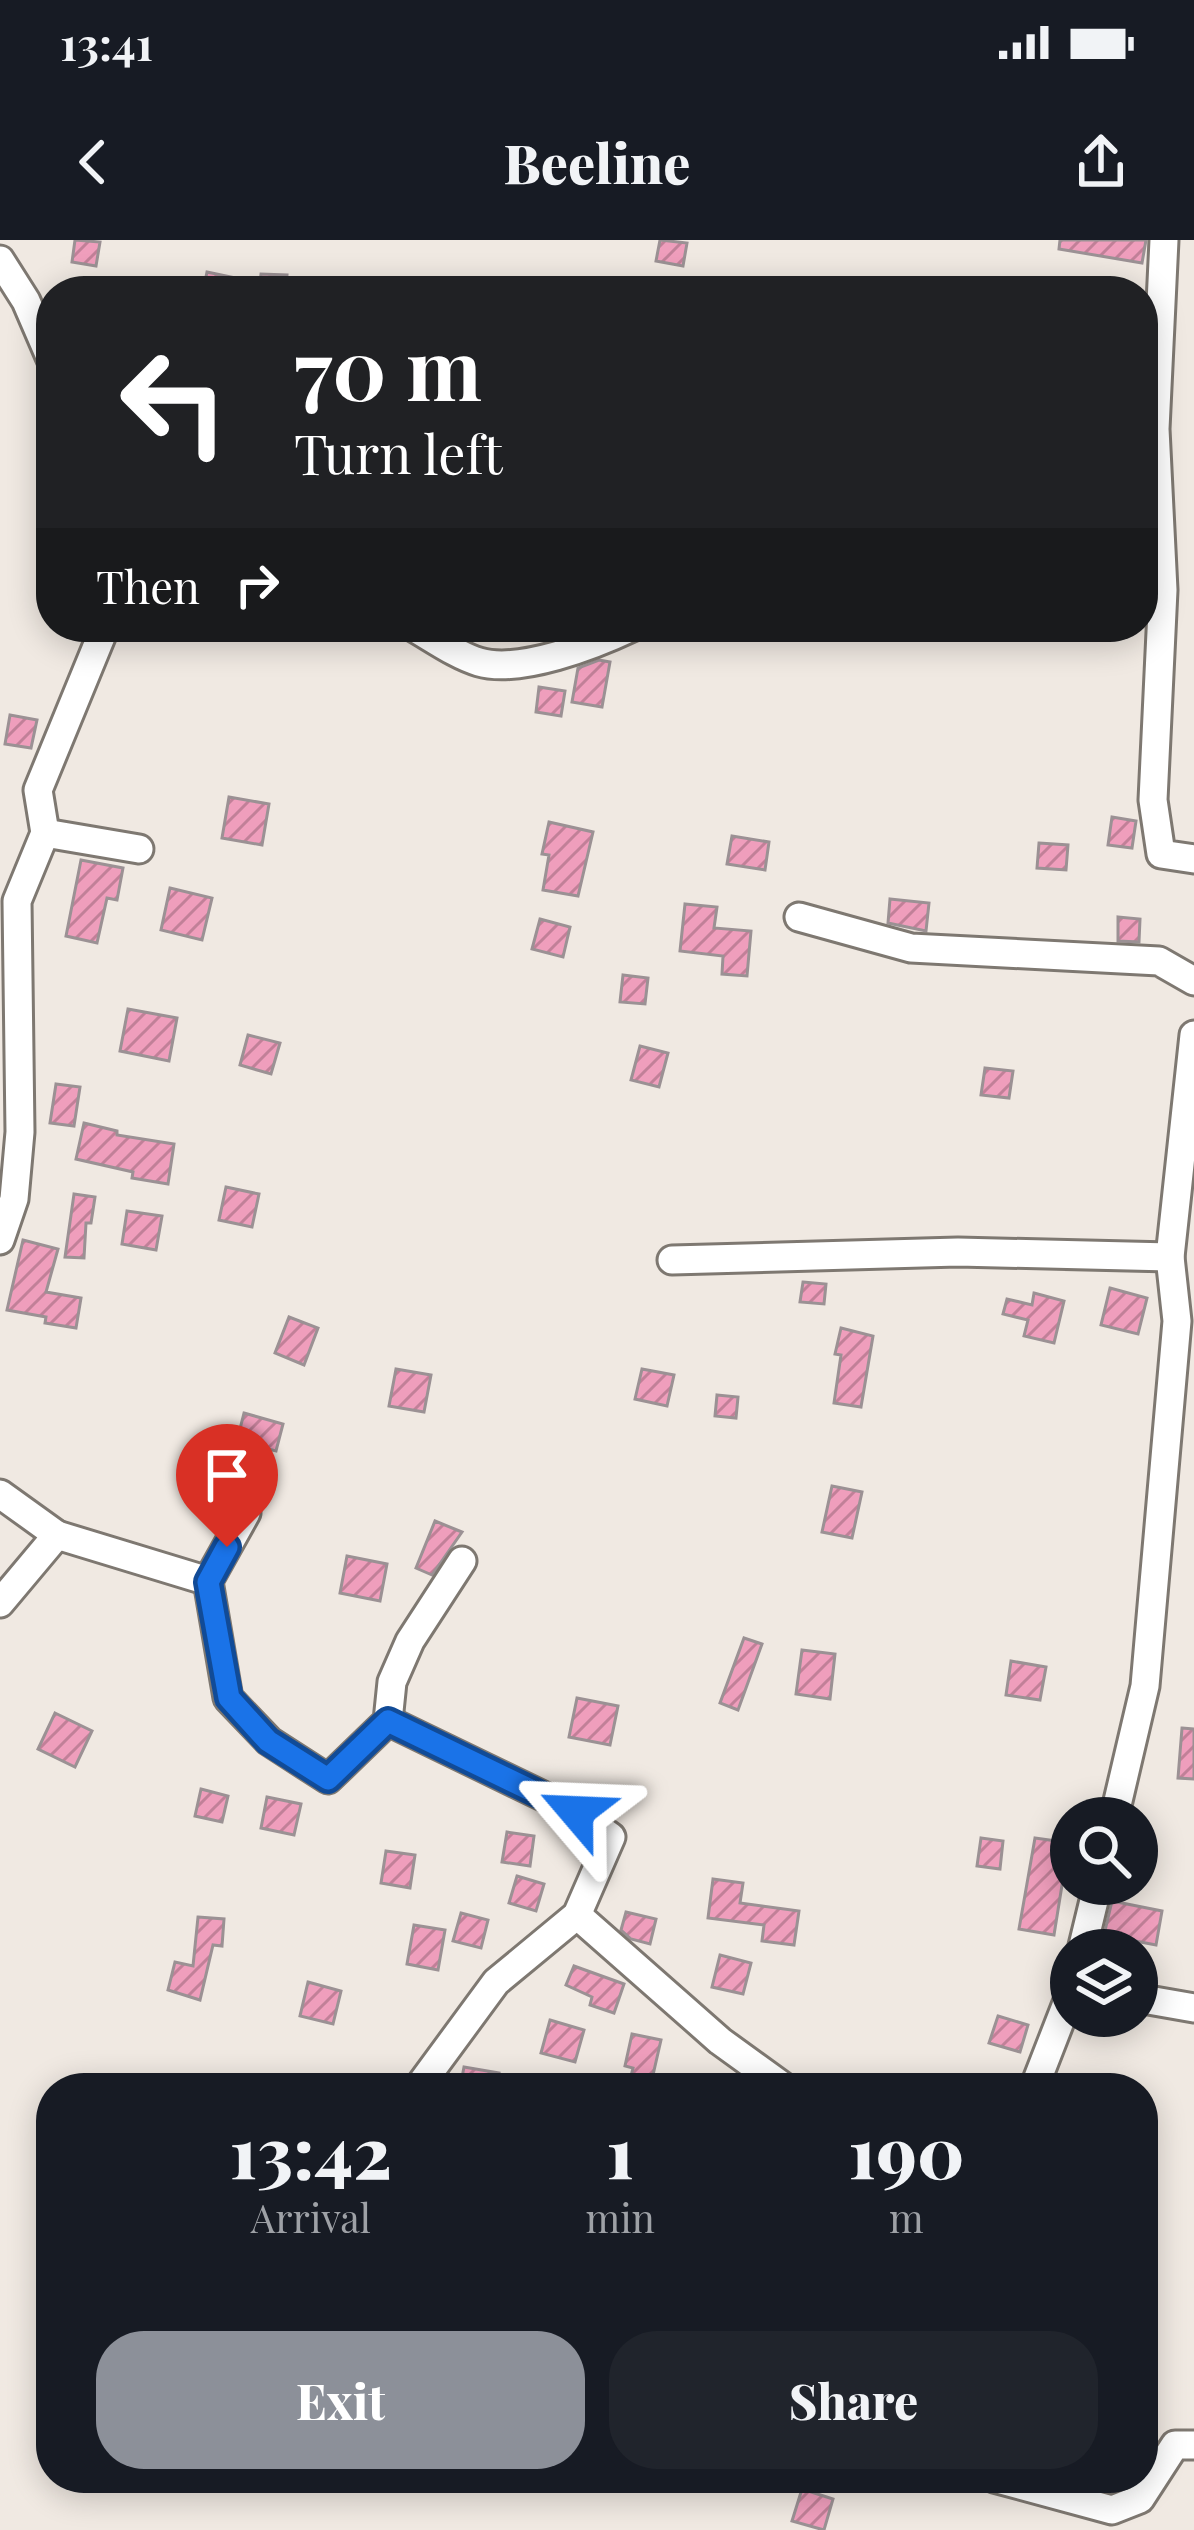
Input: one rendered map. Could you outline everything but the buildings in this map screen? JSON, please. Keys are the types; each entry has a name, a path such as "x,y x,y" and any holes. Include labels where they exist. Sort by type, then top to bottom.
{"street":[{"path":"1158,366 1164,240"},
{"path":"0,260 36,324"},
{"path":"1158,489 1163,590 1153,800 1161,854 1194,859"},
{"path":"0,1240 14,1199 20,1132 17,901 45,833 38,790 99,642"},
{"path":"441,642 481,663 515,666 597,642"},
{"path":"45,833 139,849"},
{"path":"800,917 911,948 1159,961 1194,981"},
{"path":"1119,1797 1145,1686 1177,1322 1170,1257 1194,1035"},
{"path":"672,1260 958,1252 1170,1257"},
{"path":"0,1494 57,1535 208,1582"},
{"path":"246,1513 208,1582 229,1698 268,1741 328,1779 388,1721 392,1682 410,1641 462,1561"},
{"path":"0,1604 57,1535"},
{"path":"388,1721 576,1812 611,1838 577,1915 496,1982 429,2073"},
{"path":"577,1915 720,2041 764,2073"},
{"path":"1158,2002 1194,2008"},
{"path":"1040,2073 1054,2037"},
{"path":"1158,2471 1175,2445 1194,2445"},
{"path":"1049,2493 1112,2510 1144,2493"}],"route":[{"path":"227,1547 208,1582 229,1698 268,1741 328,1779 388,1721 576,1812"}]}
